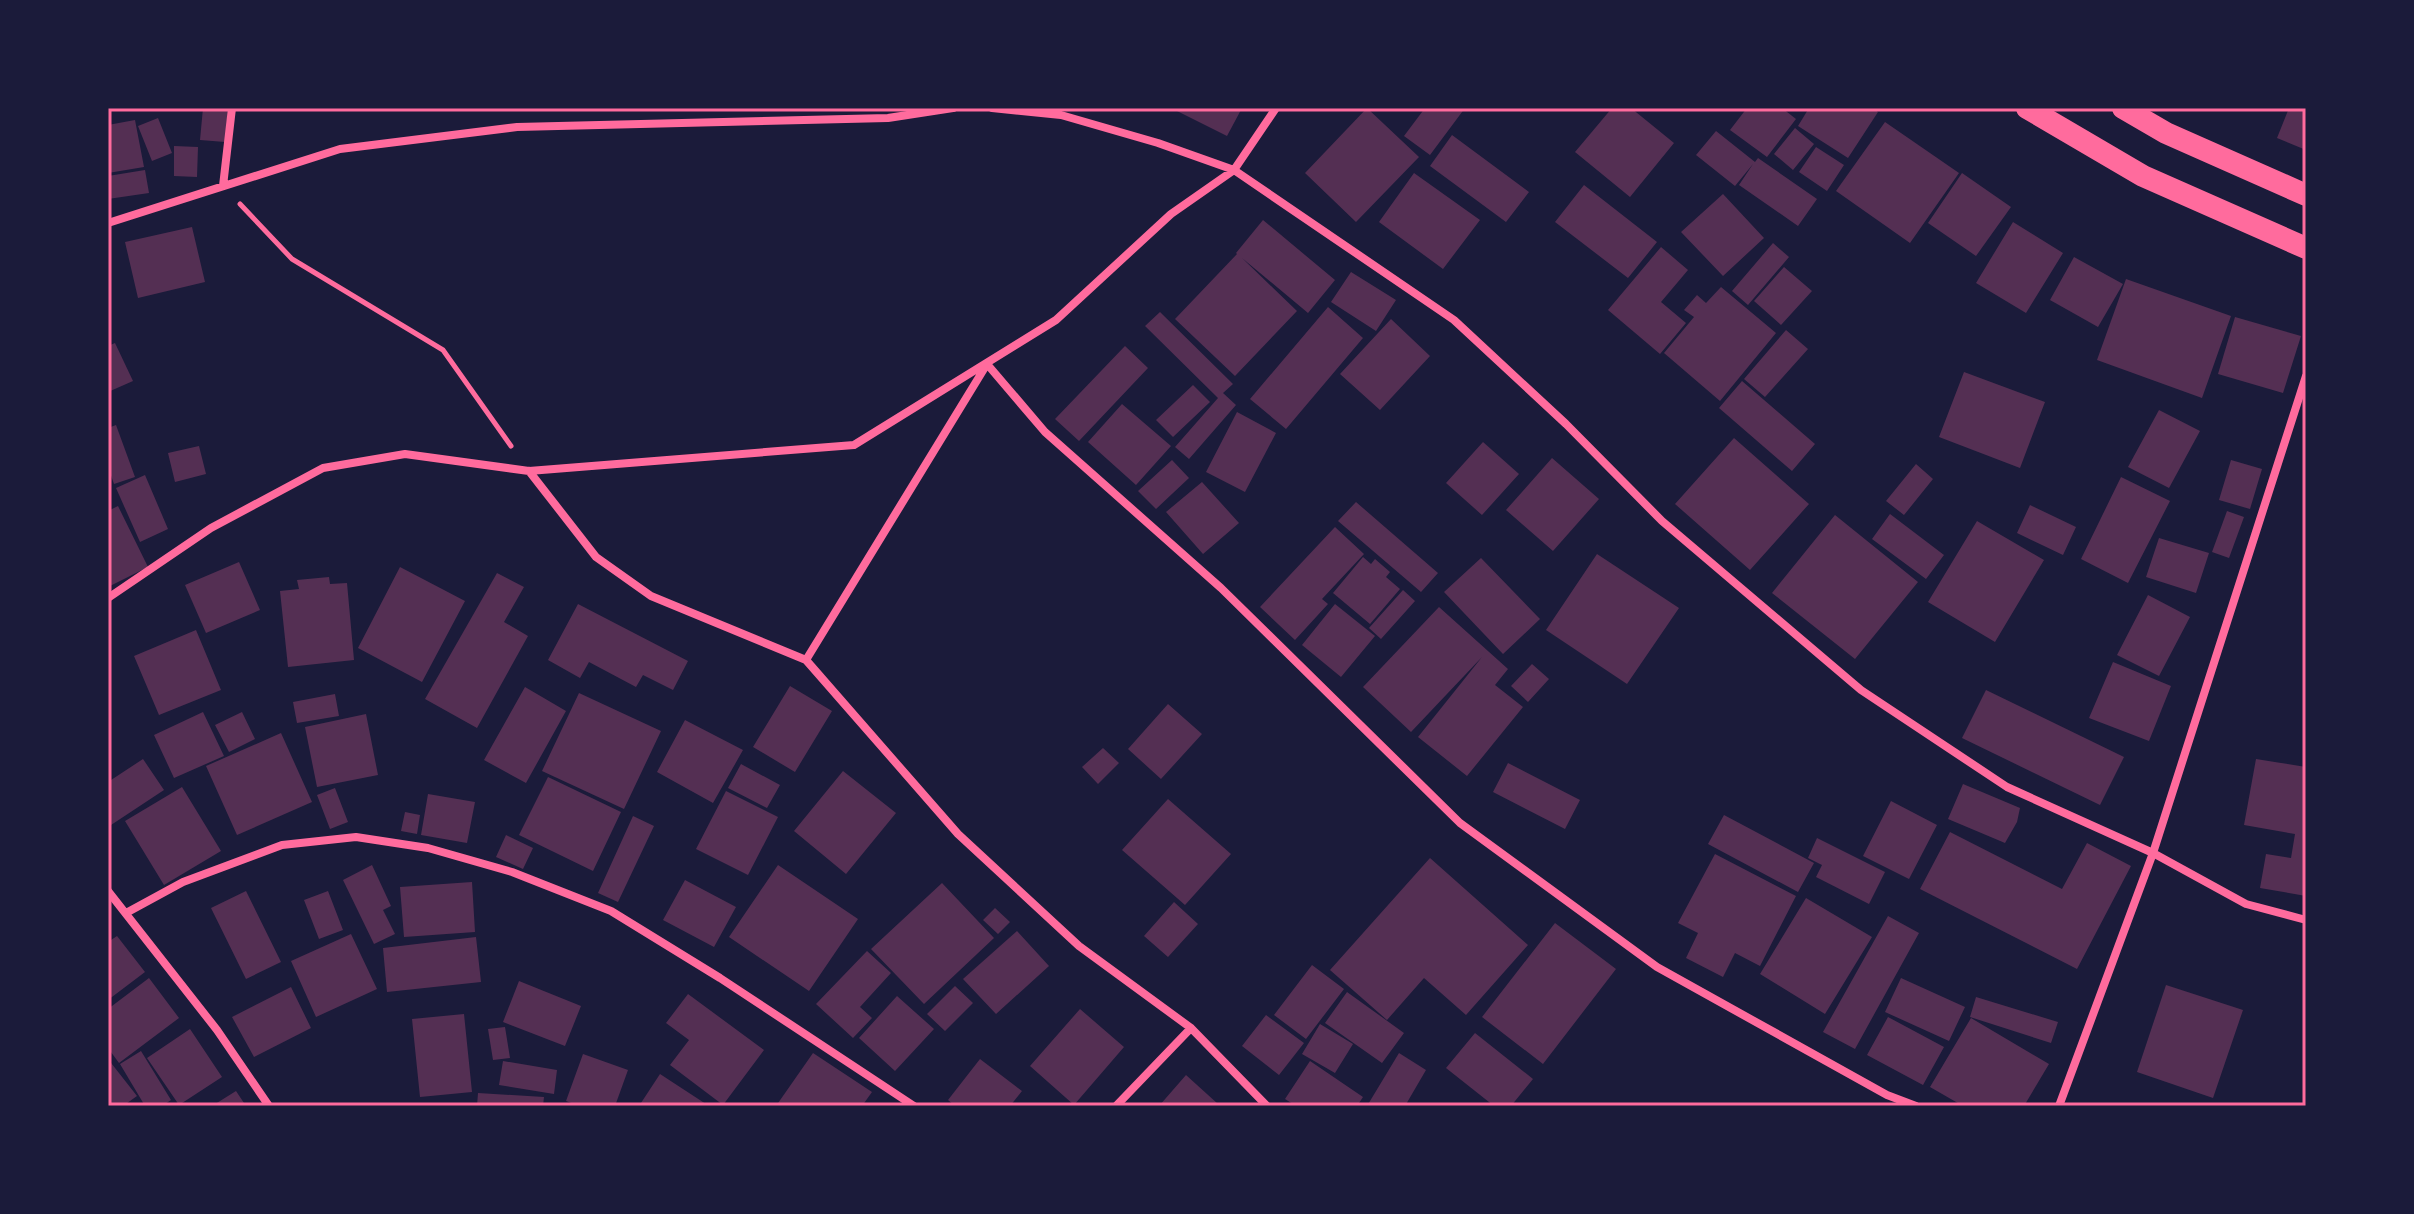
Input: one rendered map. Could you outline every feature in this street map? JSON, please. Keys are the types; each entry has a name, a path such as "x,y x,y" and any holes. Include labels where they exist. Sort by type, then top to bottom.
{"highway":[{"path":"2027,108 2143,176 2306,248"},
{"path":"2123,108 2166,133 2306,195"}],"street":[{"path":"223,186 232,108"},
{"path":"108,223 340,149 517,127 888,118 953,108"},
{"path":"992,108 1061,115 1158,143 1234,170 1454,320 1566,424 1662,521 1861,690 2007,787 2153,853 2246,904 2306,920"},
{"path":"108,598 211,528 323,468 405,454 529,471 854,445 1056,320 1171,214 1234,170 1276,108"},
{"path":"806,660 987,364"},
{"path":"987,364 1045,432 1221,588 1460,823 1657,967 1887,1095 1916,1106"},
{"path":"2059,1106 2153,853 2306,376"},
{"path":"529,471 596,557 651,596 806,660 958,834 1079,946 1191,1028 1267,1106"},
{"path":"126,913 183,882 282,845 356,837 428,848 512,872 611,911 734,987 914,1106"},
{"path":"108,891 217,1030 269,1106"},
{"path":"1116,1106 1191,1028"}],"path":[{"path":"223,186 292,259 443,350 529,471"}],"building":[{"path":"203,108 228,108 225,142 200,140"},
{"path":"1171,108 1242,108 1227,136"},
{"path":"1367,108 1419,157 1356,222 1305,173"},
{"path":"1425,108 1465,108 1430,155 1404,136"},
{"path":"1612,108 1631,108 1674,143 1630,197 1575,152"},
{"path":"1747,108 1782,108 1796,119 1767,157 1730,130"},
{"path":"1809,108 1872,108 1878,112 1848,158 1798,126"},
{"path":"2289,108 2306,108 2306,150 2277,138"},
{"path":"158,118 172,153 152,161 138,126"},
{"path":"135,120 144,167 108,173 108,125"},
{"path":"1885,122 1959,173 1910,243 1836,191"},
{"path":"1795,128 1814,144 1793,170 1774,154"},
{"path":"1716,131 1755,162 1758,158 1817,199 1798,226 1739,185 1753,164 1735,186 1696,155"},
{"path":"1452,135 1529,192 1506,222 1430,166"},
{"path":"174,146 198,147 197,177 174,176"},
{"path":"1816,147 1844,165 1827,191 1799,172"},
{"path":"145,170 149,193 108,199 108,176"},
{"path":"1414,173 1480,220 1443,269 1379,222"},
{"path":"1962,173 2011,207 1976,256 1928,223"},
{"path":"1584,185 1657,242 1628,278 1555,222"},
{"path":"1723,194 1764,238 1723,276 1681,232"},
{"path":"1263,220 1335,280 1308,313 1242,258 1297,311 1235,376 1175,319 1237,254"},
{"path":"2013,222 2063,253 2026,313 1976,283"},
{"path":"192,227 205,282 138,298 125,242"},
{"path":"1773,243 1789,257 1748,305 1732,291"},
{"path":"1661,247 1688,270 1661,302 1686,323 1660,354 1608,310"},
{"path":"2074,257 2123,284 2098,327 2050,300"},
{"path":"1784,267 1812,291 1781,325 1754,301"},
{"path":"1351,272 1396,300 1376,331 1331,302"},
{"path":"2126,279 2231,316 2202,398 2097,360"},
{"path":"1721,287 1776,333 1720,401 1664,353 1694,317 1684,310 1697,295 1706,303"},
{"path":"1328,307 1363,338 1286,429 1250,399"},
{"path":"1160,312 1233,384 1223,393 1236,405 1189,459 1175,447 1218,398 1145,326"},
{"path":"2235,317 2301,336 2283,393 2218,374"},
{"path":"1391,319 1430,356 1380,410 1340,374"},
{"path":"1786,330 1808,349 1765,397 1744,379"},
{"path":"115,343 133,381 108,392 108,346"},
{"path":"1125,346 1148,368 1079,441 1055,419"},
{"path":"1964,372 2045,402 2020,468 1939,437"},
{"path":"1742,381 1815,444 1792,471 1719,408"},
{"path":"1193,385 1210,402 1173,437 1156,420"},
{"path":"1122,404 1171,446 1136,485 1088,442"},
{"path":"2159,410 2200,431 2169,488 2128,467"},
{"path":"1237,412 1276,433 1245,492 1206,472"},
{"path":"116,425 135,477 114,484 108,467 108,428"},
{"path":"1734,438 1809,504 1750,570 1675,504"},
{"path":"1483,442 1519,474 1482,515 1446,483"},
{"path":"199,446 206,474 175,482 168,453"},
{"path":"1552,458 1599,499 1553,551 1506,510"},
{"path":"1172,460 1189,478 1156,509 1138,491"},
{"path":"2231,460 2262,469 2250,509 2219,500"},
{"path":"1916,464 1933,479 1904,515 1886,501"},
{"path":"145,475 168,529 140,542 116,488"},
{"path":"2121,477 2170,501 2128,583 2081,559"},
{"path":"1202,482 1239,523 1203,554 1166,512"},
{"path":"1356,502 1438,573 1421,592 1338,521"},
{"path":"2030,505 2076,527 2063,555 2017,533"},
{"path":"118,506 148,567 108,587 108,511"},
{"path":"2227,511 2244,517 2229,558 2212,552"},
{"path":"1890,514 1944,555 1926,579 1872,539"},
{"path":"1835,515 1918,582 1855,659 1772,593"},
{"path":"1977,521 2044,560 1995,642 1928,602"},
{"path":"1335,527 1364,554 1322,599 1328,604 1295,640 1260,607"},
{"path":"2159,538 2209,553 2196,593 2146,577"},
{"path":"1597,554 1679,608 1627,684 1546,630"},
{"path":"1363,557 1371,564 1375,559 1390,572 1386,577 1400,589 1370,624 1333,593"},
{"path":"1481,558 1540,619 1503,654 1444,592"},
{"path":"239,562 260,610 206,633 185,585"},
{"path":"400,567 465,601 422,682 358,648"},
{"path":"497,573 524,587 504,622 528,636 477,728 425,699"},
{"path":"329,577 330,584 347,583 354,660 288,667 280,591 299,589 297,580"},
{"path":"1403,590 1415,601 1381,639 1369,628"},
{"path":"2148,595 2190,617 2159,676 2117,655"},
{"path":"578,604 688,661 673,690 643,675 636,687 589,662 580,678 548,660"},
{"path":"1335,604 1375,636 1341,677 1302,645"},
{"path":"1439,607 1508,669 1495,685 1523,707 1467,776 1418,737 1482,657 1411,732 1363,687"},
{"path":"196,630 221,690 159,715 134,656"},
{"path":"2113,662 2171,686 2149,741 2089,718"},
{"path":"1532,664 1549,679 1528,702 1511,686"},
{"path":"790,686 832,711 795,772 753,747"},
{"path":"525,687 566,711 526,783 484,760"},
{"path":"1986,690 2124,757 2100,805 1962,738"},
{"path":"579,693 661,731 624,809 542,771"},
{"path":"335,694 339,716 297,723 293,702"},
{"path":"1168,704 1202,734 1161,779 1128,749"},
{"path":"203,712 224,756 174,778 154,735"},
{"path":"242,712 255,739 229,752 215,725"},
{"path":"366,714 378,775 317,787 305,727"},
{"path":"685,720 743,750 713,803 657,772"},
{"path":"281,733 312,802 237,835 206,766"},
{"path":"1103,748 1119,763 1098,784 1082,767"},
{"path":"143,759 164,790 108,827 108,782"},
{"path":"2256,759 2306,767 2306,896 2260,888 2266,854 2291,858 2295,834 2244,825"},
{"path":"1508,763 1580,800 1565,829 1493,792"},
{"path":"741,764 780,785 767,808 728,788"},
{"path":"843,771 896,813 846,874 794,831"},
{"path":"548,777 621,812 593,871 519,835"},
{"path":"1963,784 2020,808 2017,822 2005,843 1948,819"},
{"path":"182,787 221,851 164,885 125,821"},
{"path":"335,788 348,822 330,829 317,795"},
{"path":"726,791 778,817 748,875 696,849"},
{"path":"428,794 475,802 467,843 421,835"},
{"path":"1168,799 1231,854 1185,905 1122,850"},
{"path":"1891,801 1937,825 1909,879 1863,856"},
{"path":"405,812 420,815 417,834 401,831"},
{"path":"1724,815 1814,863 1798,892 1708,844"},
{"path":"633,816 654,826 618,902 598,893"},
{"path":"1950,832 2062,889 2087,843 2131,866 2077,969 1920,889"},
{"path":"506,835 533,848 523,869 496,857"},
{"path":"1817,838 1885,872 1869,904 1816,877 1822,865 1808,858"},
{"path":"1715,854 1796,896 1760,966 1735,953 1723,977 1686,958 1698,933 1678,923"},
{"path":"1430,858 1528,945 1466,1015 1424,978 1387,1020 1330,970"},
{"path":"372,865 391,906 383,910 395,934 374,944 343,880"},
{"path":"778,865 858,919 809,991 729,937"},
{"path":"685,880 736,907 714,947 663,920"},
{"path":"472,882 475,932 404,937 400,887"},
{"path":"942,883 994,938 924,1004 871,949"},
{"path":"246,891 281,962 246,979 211,908"},
{"path":"328,891 343,930 319,939 304,900"},
{"path":"1806,898 1872,937 1825,1014 1760,974"},
{"path":"1174,902 1198,924 1168,957 1144,936"},
{"path":"995,908 1010,922 998,934 983,920"},
{"path":"1888,916 1919,933 1855,1049 1823,1032"},
{"path":"1555,923 1616,969 1543,1064 1482,1017"},
{"path":"1017,931 1049,966 996,1014 963,979"},
{"path":"351,934 377,989 316,1017 291,961"},
{"path":"117,936 145,972 108,1000 108,942"},
{"path":"476,937 481,982 387,992 383,948"},
{"path":"867,951 891,973 860,1007 872,1018 853,1038 816,1004"},
{"path":"1312,965 1344,989 1306,1039 1274,1015"},
{"path":"149,978 179,1018 119,1063 108,1048 108,1009"},
{"path":"1901,978 1965,1007 1949,1041 1885,1012"},
{"path":"519,981 581,1006 565,1046 503,1022"},
{"path":"2166,985 2243,1010 2213,1098 2137,1072"},
{"path":"955,986 973,1003 945,1031 927,1014"},
{"path":"291,987 311,1028 254,1057 232,1017"},
{"path":"1347,992 1404,1033 1382,1063 1325,1023"},
{"path":"688,994 764,1050 723,1105 670,1065 689,1040 666,1023"},
{"path":"897,996 934,1029 895,1071 859,1038"},
{"path":"1976,997 2058,1022 2051,1043 1970,1017"},
{"path":"1080,1009 1124,1047 1074,1105 1030,1066"},
{"path":"464,1014 472,1092 420,1097 412,1019"},
{"path":"1266,1015 1304,1043 1279,1075 1242,1046"},
{"path":"1888,1017 1944,1047 1923,1085 1867,1055"},
{"path":"1971,1018 2049,1064 2024,1106 1963,1106 1930,1087"},
{"path":"1320,1024 1353,1044 1335,1073 1302,1054"},
{"path":"505,1027 510,1058 493,1060 488,1029"},
{"path":"190,1029 222,1077 179,1105 147,1058"},
{"path":"1475,1033 1533,1079 1511,1106 1494,1106 1446,1068"},
{"path":"141,1051 171,1100 162,1106 145,1106 120,1064"},
{"path":"813,1053 872,1092 862,1106 776,1106"},
{"path":"1399,1053 1426,1070 1405,1106 1367,1106"},
{"path":"583,1054 628,1070 615,1106 579,1106 566,1101"},
{"path":"108,1059 137,1096 123,1106 108,1106"},
{"path":"980,1059 1022,1091 1010,1106 955,1106 948,1100"},
{"path":"503,1061 557,1070 554,1094 499,1085"},
{"path":"1310,1061 1363,1097 1357,1106 1296,1106 1285,1099"},
{"path":"660,1074 709,1106 639,1106"},
{"path":"1186,1075 1218,1104 1217,1106 1159,1106"},
{"path":"236,1091 246,1106 212,1106"},
{"path":"478,1093 544,1097 543,1106 477,1106"}]}
